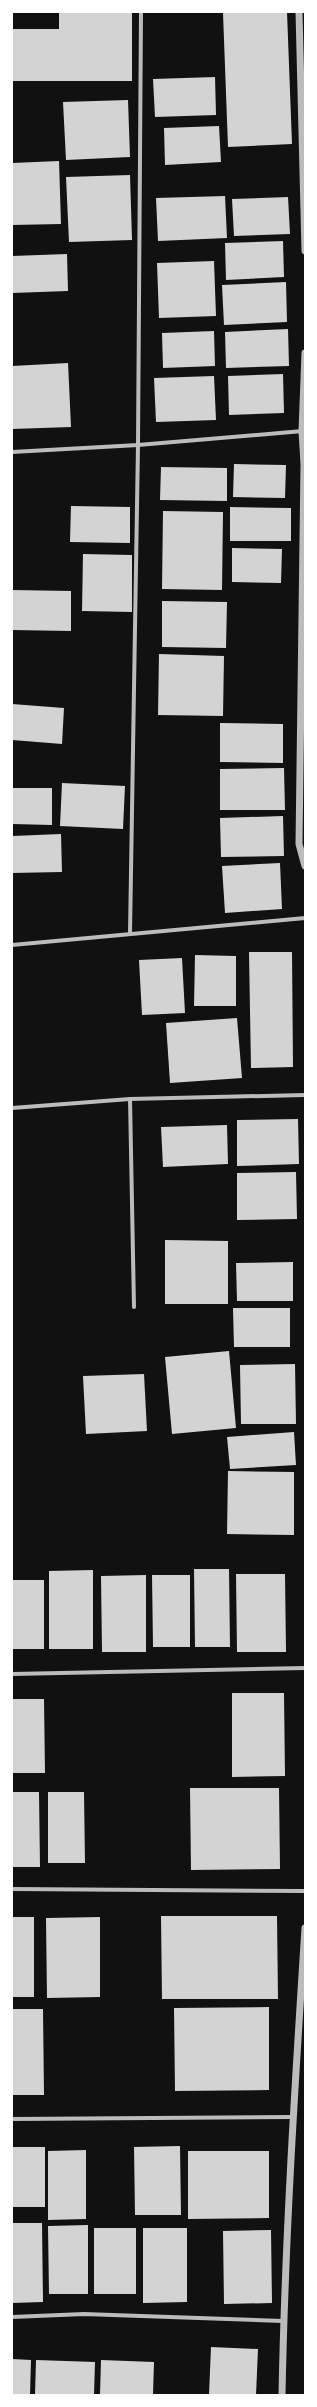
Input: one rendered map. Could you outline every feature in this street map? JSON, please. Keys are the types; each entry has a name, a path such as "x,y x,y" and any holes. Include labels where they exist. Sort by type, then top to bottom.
{"street":[{"path":"130,933 138,445 141,12"},
{"path":"299,12 305,251"},
{"path":"305,353 299,844 305,866"},
{"path":"12,452 138,445 303,431"},
{"path":"12,945 305,918"},
{"path":"12,1108 130,1099 305,1095"},
{"path":"130,1099 134,1307"},
{"path":"12,1674 305,1668"},
{"path":"12,1889 305,1891"},
{"path":"282,2395 283,2321 293,2117 305,1928"},
{"path":"12,2119 293,2117"},
{"path":"12,2317 84,2314 283,2321"}],"building":[{"path":"59,12 132,12 132,81 12,81 12,29 59,29"},
{"path":"287,12 292,144 228,147 223,13"},
{"path":"215,77 216,115 155,117 153,79"},
{"path":"128,100 130,157 66,160 63,102"},
{"path":"219,126 221,162 165,165 164,128"},
{"path":"59,161 61,224 12,225 12,163"},
{"path":"130,175 132,240 69,242 66,177"},
{"path":"225,196 227,238 158,241 156,198"},
{"path":"288,197 290,234 234,236 232,199"},
{"path":"283,241 284,277 226,280 225,243"},
{"path":"67,254 68,291 12,293 12,256"},
{"path":"214,261 216,316 159,318 157,263"},
{"path":"286,282 287,322 224,325 222,285"},
{"path":"288,329 289,366 226,368 225,332"},
{"path":"214,331 215,366 163,368 162,333"},
{"path":"68,363 71,427 12,429 12,366"},
{"path":"283,374 284,413 229,415 228,376"},
{"path":"214,376 216,420 156,422 154,378"},
{"path":"234,464 286,465 285,498 233,497"},
{"path":"161,467 227,468 227,501 160,500"},
{"path":"71,506 130,507 130,543 70,542"},
{"path":"230,507 291,508 291,541 230,541"},
{"path":"163,511 223,512 222,590 162,589"},
{"path":"232,548 282,549 281,583 232,582"},
{"path":"83,554 132,555 132,612 82,611"},
{"path":"12,590 71,591 71,631 12,630"},
{"path":"162,601 227,602 226,648 162,647"},
{"path":"159,654 224,656 223,716 158,715"},
{"path":"12,704 64,708 62,744 12,740"},
{"path":"220,723 283,724 283,763 220,762"},
{"path":"284,768 285,810 220,810 220,769"},
{"path":"62,783 125,786 123,829 60,826"},
{"path":"12,788 52,788 52,825 12,824"},
{"path":"283,816 284,856 221,857 220,818"},
{"path":"61,834 62,872 12,873 12,836"},
{"path":"280,863 282,909 225,913 222,866"},
{"path":"249,952 292,952 293,1067 251,1068"},
{"path":"195,955 236,956 236,1006 194,1006"},
{"path":"182,958 185,1013 142,1015 139,960"},
{"path":"237,1018 242,1078 170,1083 166,1023"},
{"path":"298,1119 299,1164 237,1166 237,1120"},
{"path":"227,1125 228,1164 163,1167 161,1127"},
{"path":"296,1172 297,1219 237,1220 237,1173"},
{"path":"165,1240 228,1241 228,1304 165,1304"},
{"path":"293,1262 293,1301 237,1301 236,1263"},
{"path":"233,1308 290,1308 290,1347 234,1347"},
{"path":"229,1351 236,1428 172,1434 165,1357"},
{"path":"295,1364 296,1424 241,1424 240,1365"},
{"path":"144,1374 147,1431 86,1434 83,1376"},
{"path":"294,1432 296,1465 230,1469 227,1437"},
{"path":"228,1471 294,1472 294,1535 227,1534"},
{"path":"194,1569 229,1569 230,1647 195,1647"},
{"path":"93,1570 93,1649 49,1649 49,1571"},
{"path":"236,1574 285,1574 286,1652 237,1652"},
{"path":"146,1575 146,1652 102,1652 101,1576"},
{"path":"152,1575 190,1575 190,1647 153,1647"},
{"path":"12,1580 44,1580 44,1649 12,1649"},
{"path":"232,1693 284,1693 285,1776 232,1777"},
{"path":"12,1699 44,1699 45,1773 12,1773"},
{"path":"190,1788 279,1788 280,1869 191,1870"},
{"path":"12,1792 39,1792 40,1867 12,1867"},
{"path":"48,1792 84,1792 85,1863 48,1863"},
{"path":"161,1916 277,1916 278,1999 162,1999"},
{"path":"12,1917 34,1917 34,1997 12,1997"},
{"path":"100,1917 100,1997 47,1998 46,1918"},
{"path":"269,2007 269,2090 175,2091 174,2008"},
{"path":"12,2009 43,2009 44,2095 12,2095"},
{"path":"180,2146 181,2215 135,2215 134,2147"},
{"path":"12,2147 45,2147 45,2207 12,2207"},
{"path":"86,2150 86,2219 48,2220 48,2151"},
{"path":"188,2151 269,2151 269,2218 188,2219"},
{"path":"12,2223 42,2223 43,2302 12,2303"},
{"path":"88,2225 88,2294 49,2294 48,2226"},
{"path":"94,2228 136,2228 136,2294 94,2294"},
{"path":"143,2228 187,2228 187,2302 143,2303"},
{"path":"271,2230 272,2303 224,2304 223,2231"},
{"path":"211,2347 258,2349 256,2395 209,2395"},
{"path":"12,2359 31,2360 30,2395 12,2395"},
{"path":"36,2360 95,2362 94,2395 35,2395"},
{"path":"101,2360 154,2362 153,2395 100,2395"}]}
